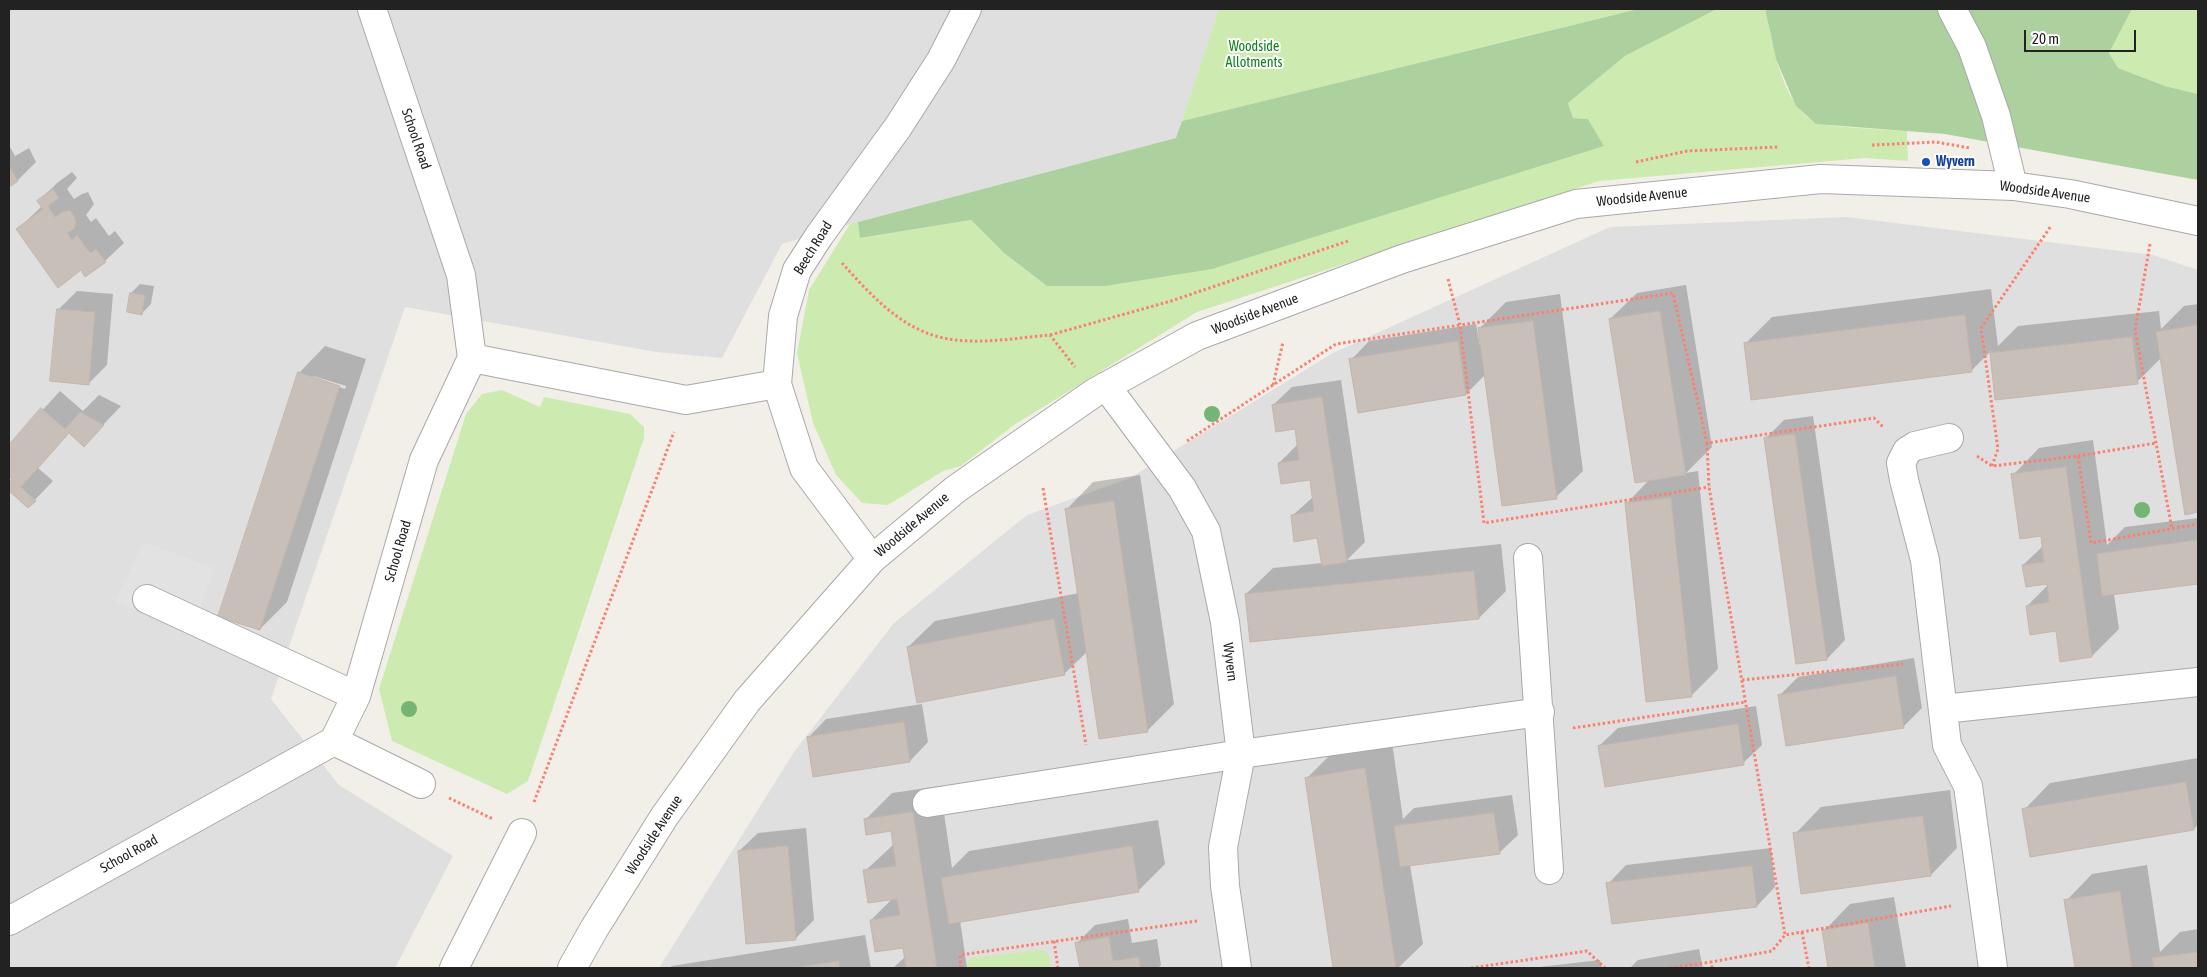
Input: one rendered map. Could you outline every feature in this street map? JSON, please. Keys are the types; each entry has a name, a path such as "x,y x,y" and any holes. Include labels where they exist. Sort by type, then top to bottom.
{"street":[{"name":"School Road","path":"9,921 334,741 356,696 424,460 472,358 461,275 372,9"},
{"name":"Beech Road","path":"872,559 804,468 777,384 782,316 797,270 819,236 898,127 941,60 967,9"},
{"path":"1952,9 1972,47 1996,116 2014,186"},
{"name":"Woodside Avenue","path":"572,968 594,929 664,817 747,701 872,559 956,488 1100,390 1197,336 1402,259 1576,204 1821,179 2014,186 2070,194 2198,221"},
{"path":"472,358 686,400 777,384"},
{"name":"Wyvern","path":"1100,390 1160,459 1182,488 1206,531 1225,622 1241,754 1223,846 1225,886 1237,968"},
{"path":"1950,438 1915,446 1907,451 1901,463 1925,560 1947,745 1968,786 1993,968"},
{"path":"1528,558 1549,870"},
{"path":"146,599 356,696"},
{"path":"1944,709 2198,682"},
{"path":"926,803 1241,754 1540,722"},
{"path":"334,741 422,784"},
{"path":"454,968 522,833"}],"path":[{"path":"2156,211 2135,330 2172,529"},
{"path":"1992,466 1998,449 1981,328 2051,226"},
{"path":"819,236 870,295 907,324 939,337 980,341 1050,335 1171,301 1352,240"},
{"path":"1448,279 1460,325 1484,523 1709,487"},
{"path":"1160,459 1336,344 1673,293 1707,443 1709,487 1785,935"},
{"path":"1050,335 1100,390"},
{"path":"1272,386 1284,342"},
{"path":"422,784 522,833 686,400"},
{"path":"1707,443 1874,418 1907,451"},
{"path":"1950,438 1992,466 2078,456 2156,443"},
{"path":"2078,456 2091,542 2198,524"},
{"path":"1043,488 1092,777"},
{"path":"1742,680 1938,660"},
{"path":"1540,722 1746,702"},
{"path":"1670,968 1772,951 1785,935 1983,901"},
{"path":"961,968 960,955 1230,916"},
{"path":"1802,932 1809,968"},
{"path":"1054,941 1058,968"},
{"path":"1471,968 1587,950 1605,968"},
{"path":"1711,962 1712,968"}],"shaded area":[{"path":"9,9 1219,9 1177,138 858,222 782,244 722,358 656,352 405,307 271,699 339,785 453,856 395,968 9,968"},
{"path":"1847,217 2153,255 2198,270 2198,968 659,968 794,752 894,623 1027,515 1130,478 1331,354 1610,227"},
{"path":"143,542 214,568 191,634 115,601"}],"green space":[{"name":"Woodside Allotments","path":"1219,9 1638,9 1182,121"},
{"path":"1638,9 1717,9 1625,56 1568,103 1573,118 1588,119 1604,146 1212,269 1105,286 1047,286 1004,253 971,220 860,238 858,222 1176,138 1182,121"},
{"path":"1717,9 1765,9 1780,72 1786,87 1803,113 1821,124 1907,131 1908,161 1865,158 1599,181 1197,312 1014,425 961,466 943,471 888,505 862,503 836,475 813,423 797,353 809,290 850,224 858,222 861,238 971,220 1004,253 1047,286 1604,146 1588,119 1573,118 1568,103 1625,56"},
{"path":"1765,9 2132,9 2109,53 2118,68 2165,86 2198,94 2198,180 1945,134 1816,124 1796,106 1776,59"},
{"path":"2132,9 2198,9 2198,94 2165,86 2118,68 2109,53"},
{"path":"502,390 540,407 544,397 630,414 644,427 644,438 528,781 507,794 392,741 379,689 466,414 482,394"},
{"path":"1042,950 1049,955 1051,968 964,968 971,958"}],"building":[{"path":"9,166 18,181 9,187"},
{"path":"53,189 59,198 48,206 55,217 62,212 70,210 76,223 74,229 67,233 72,240 77,235 90,253 96,249 106,262 85,277 81,270 58,288 16,229 43,209 37,201"},
{"path":"130,293 145,295 142,315 127,312"},
{"path":"57,309 95,312 89,385 50,381"},
{"path":"1660,311 1686,475 1635,483 1609,319"},
{"path":"1965,315 1972,372 1751,400 1744,343"},
{"path":"1533,321 1557,499 1502,506 1478,328"},
{"path":"2198,325 2198,512 2185,515 2156,332"},
{"path":"2132,337 2138,384 1995,400 1990,353"},
{"path":"1458,341 1466,395 1358,413 1349,359"},
{"path":"298,372 340,386 260,630 218,617"},
{"path":"1322,397 1347,562 1322,566 1317,538 1294,542 1291,515 1314,511 1310,480 1281,484 1278,463 1299,460 1295,429 1276,432 1272,405"},
{"path":"41,408 65,429 80,412 104,425 84,447 69,433 21,487 36,501 28,508 9,491 9,483 12,479 9,477 9,445"},
{"path":"1795,434 1827,660 1796,664 1764,438"},
{"path":"2066,467 2092,657 2060,662 2056,631 2030,635 2026,606 2049,602 2047,584 2026,587 2022,565 2044,562 2041,536 2020,539 2011,474"},
{"path":"1671,498 1692,697 1646,702 1625,503"},
{"path":"1114,501 1148,732 1099,739 1065,509"},
{"path":"2198,540 2198,584 2102,596 2097,554"},
{"path":"1474,571 1479,619 1250,642 1245,594"},
{"path":"1054,619 1065,675 917,703 907,647"},
{"path":"1896,676 1904,728 1786,746 1778,695"},
{"path":"904,722 910,762 813,777 807,737"},
{"path":"1738,724 1744,765 1605,787 1598,746"},
{"path":"1365,768 1396,968 1333,968 1305,778"},
{"path":"2186,782 2194,830 2030,857 2022,809"},
{"path":"913,812 937,968 906,968 903,948 875,952 870,920 900,915 897,899 868,903 863,870 896,866 891,831 866,835 864,819"},
{"path":"1494,813 1500,854 1400,867 1394,826"},
{"path":"1923,816 1931,876 1801,894 1793,833"},
{"path":"788,846 796,940 746,944 738,851"},
{"path":"1132,846 1139,892 949,924 941,878"},
{"path":"1752,866 1757,907 1612,924 1606,883"},
{"path":"2120,891 2132,968 2075,968 2064,900"},
{"path":"1868,923 1875,968 1828,968 1822,930"},
{"path":"1109,937 1113,961 1139,957 1140,968 1080,968 1075,943"},
{"path":"2198,952 2198,968 2154,968 2152,958"},
{"path":"839,961 840,968 792,968"}],"place":[{"name":"Wyvern","path":"1926,162"}]}
